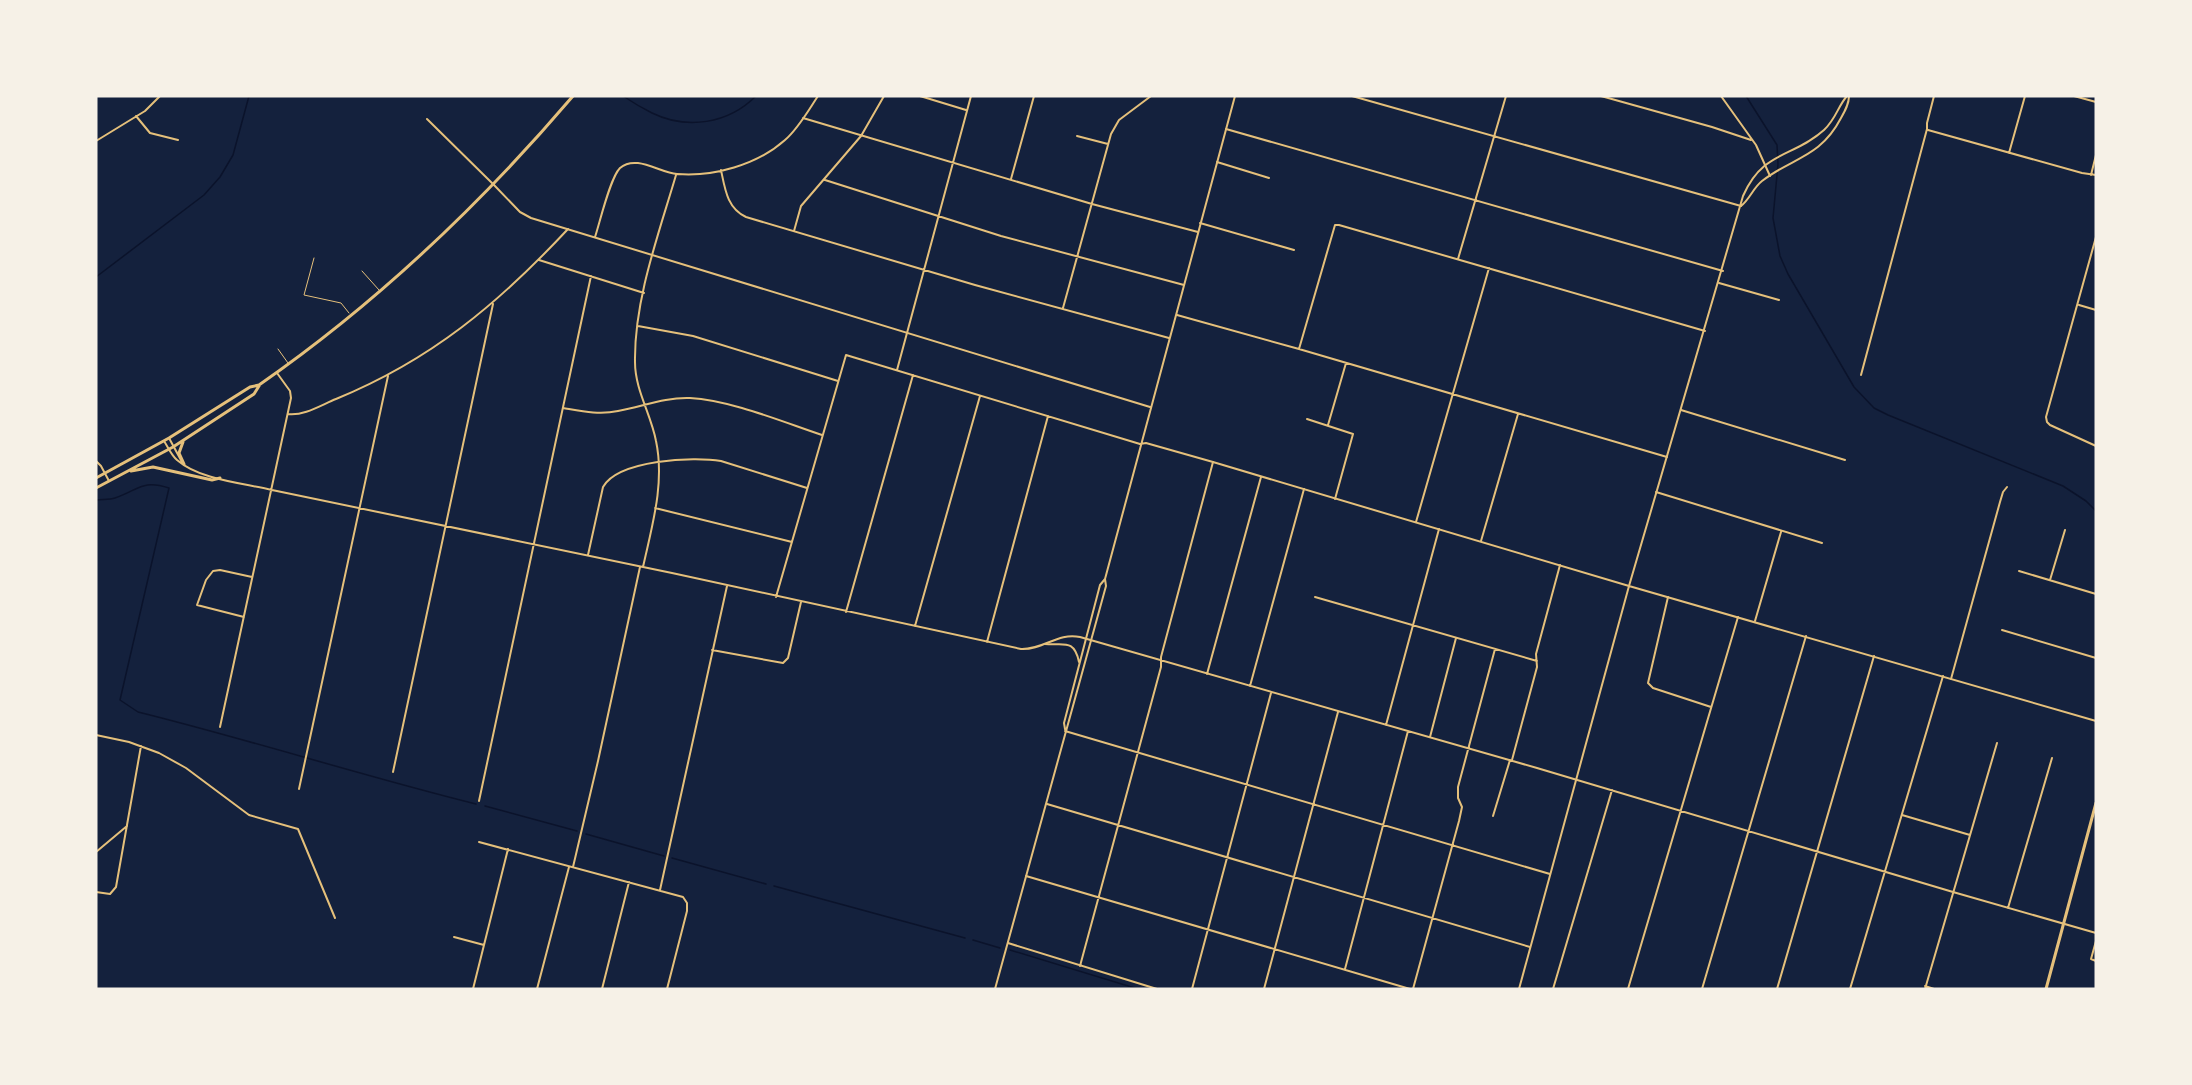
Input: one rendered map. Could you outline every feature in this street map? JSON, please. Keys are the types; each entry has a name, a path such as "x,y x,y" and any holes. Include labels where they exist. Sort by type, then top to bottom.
{"main road":[{"path":"96,478 164,441 250,387 259,385 381,292 494,185 573,96"},
{"path":"96,488 171,448 254,394 259,385"},
{"path":"184,464 179,453 180,446 186,438"},
{"path":"127,472 153,467 212,480 220,478"},
{"path":"2046,989 2096,803"}],"street":[{"path":"96,141 153,105 160,96"},
{"path":"595,237 614,177 621,167 632,163 640,164 676,175 721,170 747,162 774,149 789,137 818,96"},
{"path":"794,231 801,206 861,136 884,96"},
{"path":"920,96 967,111"},
{"path":"897,370 971,96"},
{"path":"1011,179 1034,96"},
{"path":"1063,310 1108,144 1119,120 1150,96"},
{"path":"995,989 1106,586 1105,579 1140,444 1235,96"},
{"path":"1352,96 1741,206"},
{"path":"1458,260 1506,96"},
{"path":"1601,96 1737,134 1750,140"},
{"path":"1721,96 1756,146 1770,176"},
{"path":"1741,206 1757,185 1805,157 1826,140 1844,114 1849,101 1848,96"},
{"path":"1519,989 1629,586 1748,187 1769,161 1811,140 1825,130 1848,96"},
{"path":"1860,375 1928,129 1927,123 1934,96"},
{"path":"2009,153 2025,96"},
{"path":"2074,96 2096,102"},
{"path":"136,116 150,132 178,140"},
{"path":"803,118 1092,204 1198,232"},
{"path":"427,119 520,212 531,218 1150,407"},
{"path":"1226,129 1722,271"},
{"path":"1928,129 2096,175"},
{"path":"1077,136 1108,144"},
{"path":"2091,175 2096,155"},
{"path":"1217,162 1269,178"},
{"path":"721,170 728,196 737,212 746,217 1063,310 1169,338"},
{"path":"537,989 593,783 655,508 659,463 655,434 644,404 635,367 638,326 644,293 676,175"},
{"path":"825,180 939,217 1184,285"},
{"path":"1200,223 1294,250"},
{"path":"1299,349 1335,225 1705,331"},
{"path":"288,414 302,413 388,376 437,346 493,304 568,230"},
{"path":"2096,237 2048,407 2047,422 2094,445 2096,439"},
{"path":"539,260 644,293"},
{"path":"1416,522 1489,268"},
{"path":"479,801 591,276"},
{"path":"1719,283 1779,300"},
{"path":"393,772 493,304"},
{"path":"2077,304 2096,310"},
{"path":"1176,315 1667,457"},
{"path":"638,326 693,336 838,381"},
{"path":"776,597 846,355 1140,444 1146,443 1213,462 1629,586 2096,721"},
{"path":"1328,425 1346,363"},
{"path":"220,727 288,414 291,394 277,373"},
{"path":"846,612 914,375"},
{"path":"299,789 388,376"},
{"path":"915,626 980,396"},
{"path":"563,408 600,413 616,412 665,399 698,399 741,409 822,435"},
{"path":"1681,410 1845,460"},
{"path":"1480,541 1518,414"},
{"path":"987,642 1048,416"},
{"path":"1307,419 1353,435 1335,499"},
{"path":"169,438 176,459 201,473 272,490 1025,649 1067,636 1091,640 1510,760 2096,933"},
{"path":"164,441 171,448"},
{"path":"588,556 600,499 606,482 623,471 688,459 714,460 807,488"},
{"path":"96,461 109,481"},
{"path":"1080,966 1119,826 1213,462"},
{"path":"1207,675 1261,477"},
{"path":"1952,679 2000,502 2007,487"},
{"path":"1250,687 1304,489"},
{"path":"1656,492 1822,543"},
{"path":"655,508 792,542"},
{"path":"1386,725 1439,529"},
{"path":"2050,580 2065,530"},
{"path":"1755,621 1782,531"},
{"path":"1493,816 1537,661 1536,654 1560,565"},
{"path":"244,616 197,605 206,580 213,571 219,570 253,577"},
{"path":"2019,572 2096,594"},
{"path":"1065,731 1064,723 1085,639 1100,585 1105,579"},
{"path":"660,890 727,586"},
{"path":"1315,597 1537,661"},
{"path":"1668,597 1648,681 1653,688 1711,707"},
{"path":"712,650 783,663 788,658 801,602"},
{"path":"1628,989 1738,617"},
{"path":"2002,630 2096,658"},
{"path":"1702,989 1806,636"},
{"path":"1430,737 1456,638"},
{"path":"1045,644 1063,643 1073,647 1079,663"},
{"path":"1026,876 1411,989 1453,844 1462,807 1458,798 1458,787 1495,649"},
{"path":"1777,989 1874,656"},
{"path":"1850,989 1943,676"},
{"path":"1192,989 1271,693"},
{"path":"1264,989 1338,712"},
{"path":"1065,731 1550,874"},
{"path":"1344,970 1408,731"},
{"path":"96,735 141,746 167,757 186,768 249,816 298,829 335,918"},
{"path":"1934,989 1925,988 1997,743"},
{"path":"96,892 110,894 116,887 141,746"},
{"path":"2008,908 2052,758"},
{"path":"1553,989 1612,790"},
{"path":"1045,804 1530,947"},
{"path":"1902,815 1970,835"},
{"path":"96,852 127,825"},
{"path":"479,842 660,890 685,899 687,911 667,989"},
{"path":"473,989 508,849"},
{"path":"602,989 629,882"},
{"path":"454,937 484,945"},
{"path":"2096,940 2091,959 2096,961"},
{"path":"1008,943 1157,989"}],"lane":[{"path":"314,258 304,295 341,303 351,316"},
{"path":"362,271 381,292"},
{"path":"278,349 289,364"}],"waterway":[{"path":"96,277 204,195 220,177 233,155 249,96"},
{"path":"623,96 665,118 693,122 707,121 733,113 756,96"},
{"path":"1746,96 1777,145 1778,164 1773,218 1780,256 1788,274 1854,387 1874,408 2063,486 2086,501 2096,511"},
{"path":"96,500 115,498 146,485 169,488 120,700 138,712 476,804"},
{"path":"485,806 577,831"},
{"path":"586,834 664,856"},
{"path":"672,858 766,884"},
{"path":"774,886 965,938"},
{"path":"973,940 1000,948"},
{"path":"1010,950 1138,989"}]}
